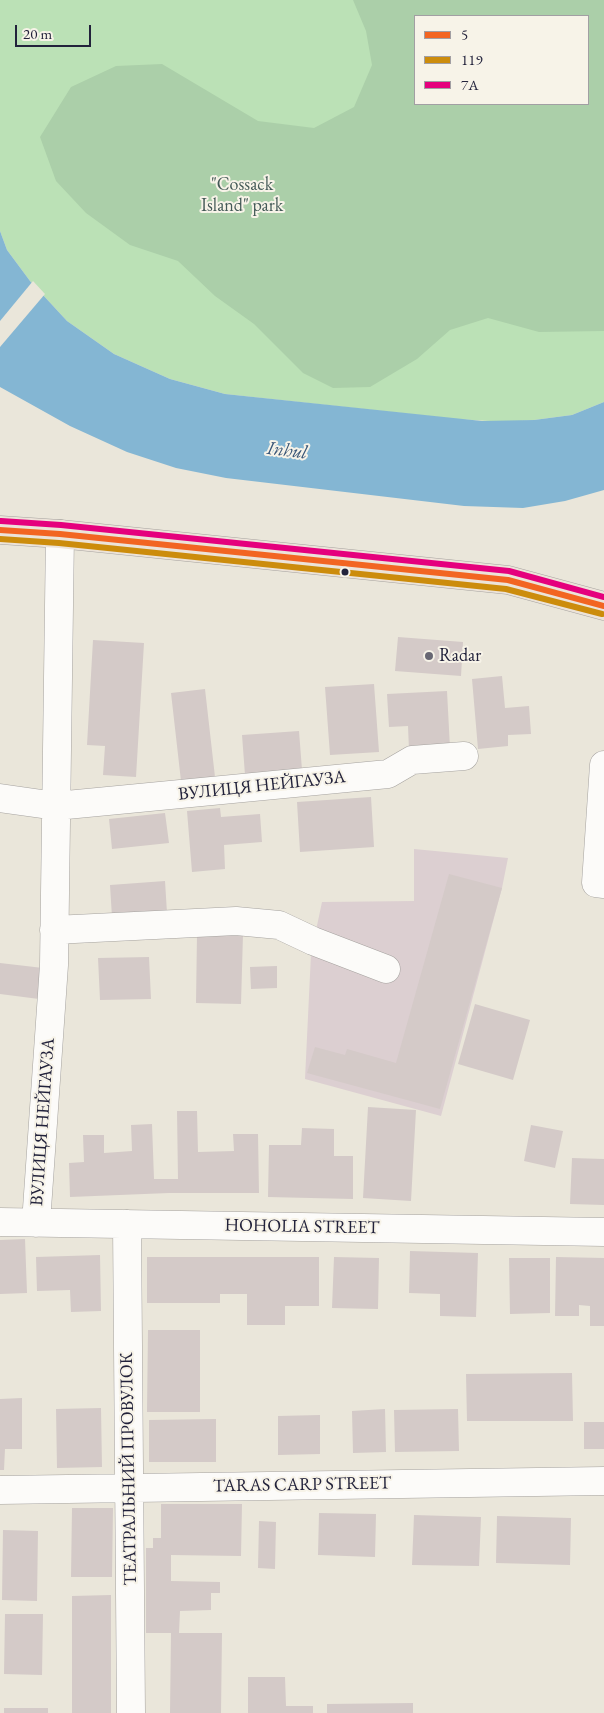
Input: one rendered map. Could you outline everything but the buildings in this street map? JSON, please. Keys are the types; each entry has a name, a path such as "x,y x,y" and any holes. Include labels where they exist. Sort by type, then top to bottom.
{"main road":[{"path":"0,530 60,534 508,580 604,606"}],"street":[{"name":"ВУЛИЦЯ НЕЙГАУЗА","path":"36,1224 54,973 60,534"},
{"name":"ВУЛИЦЯ НЕЙГАУЗА","path":"56,806 388,774 412,760 464,756"},
{"path":"0,798 56,806"},
{"path":"54,930 236,921 279,925 313,941 386,969"},
{"name":"HOHOLIA STREET","path":"0,1222 604,1232"},
{"name":"ТЕАТРАЛЬНИЙ ПРОВУЛОК","path":"126,1224 131,1713"},
{"name":"TARAS CARP STREET","path":"0,1490 604,1481"}],"shaded area":[{"path":"414,849 508,858 502,888 441,1116 305,1079 311,954 322,902 414,901"}],"green space":[{"name":"\"Cossack Island\" park","path":"0,0 604,0 604,402 572,415 506,422 456,419 225,394 170,379 114,354 67,321 30,281 7,250 0,231"},
{"path":"353,0 604,0 604,331 539,332 488,318 450,330 417,359 370,387 333,388 303,373 254,324 215,296 178,261 130,245 86,213 56,181 40,137 71,87 116,66 162,64 258,121 314,128 354,107 372,65 366,31"}],"water":[{"name":"Inhul","path":"0,231 7,250 30,281 67,321 114,354 170,379 225,394 482,421 534,420 572,415 604,402 604,490 565,501 523,508 464,506 226,478 176,468 127,452 70,426 0,387"}],"pier":[{"path":"33,281 45,294 0,347 0,321"}],"transit line":[{"name":"7А","path":"1,521 61,525 509,571 604,597"},
{"name":"5","path":"0,530 60,534 508,580 604,606"},
{"name":"119","path":"0,539 59,543 506,589 602,614"}],"place":[{"name":"Radar","path":"429,656"}]}
